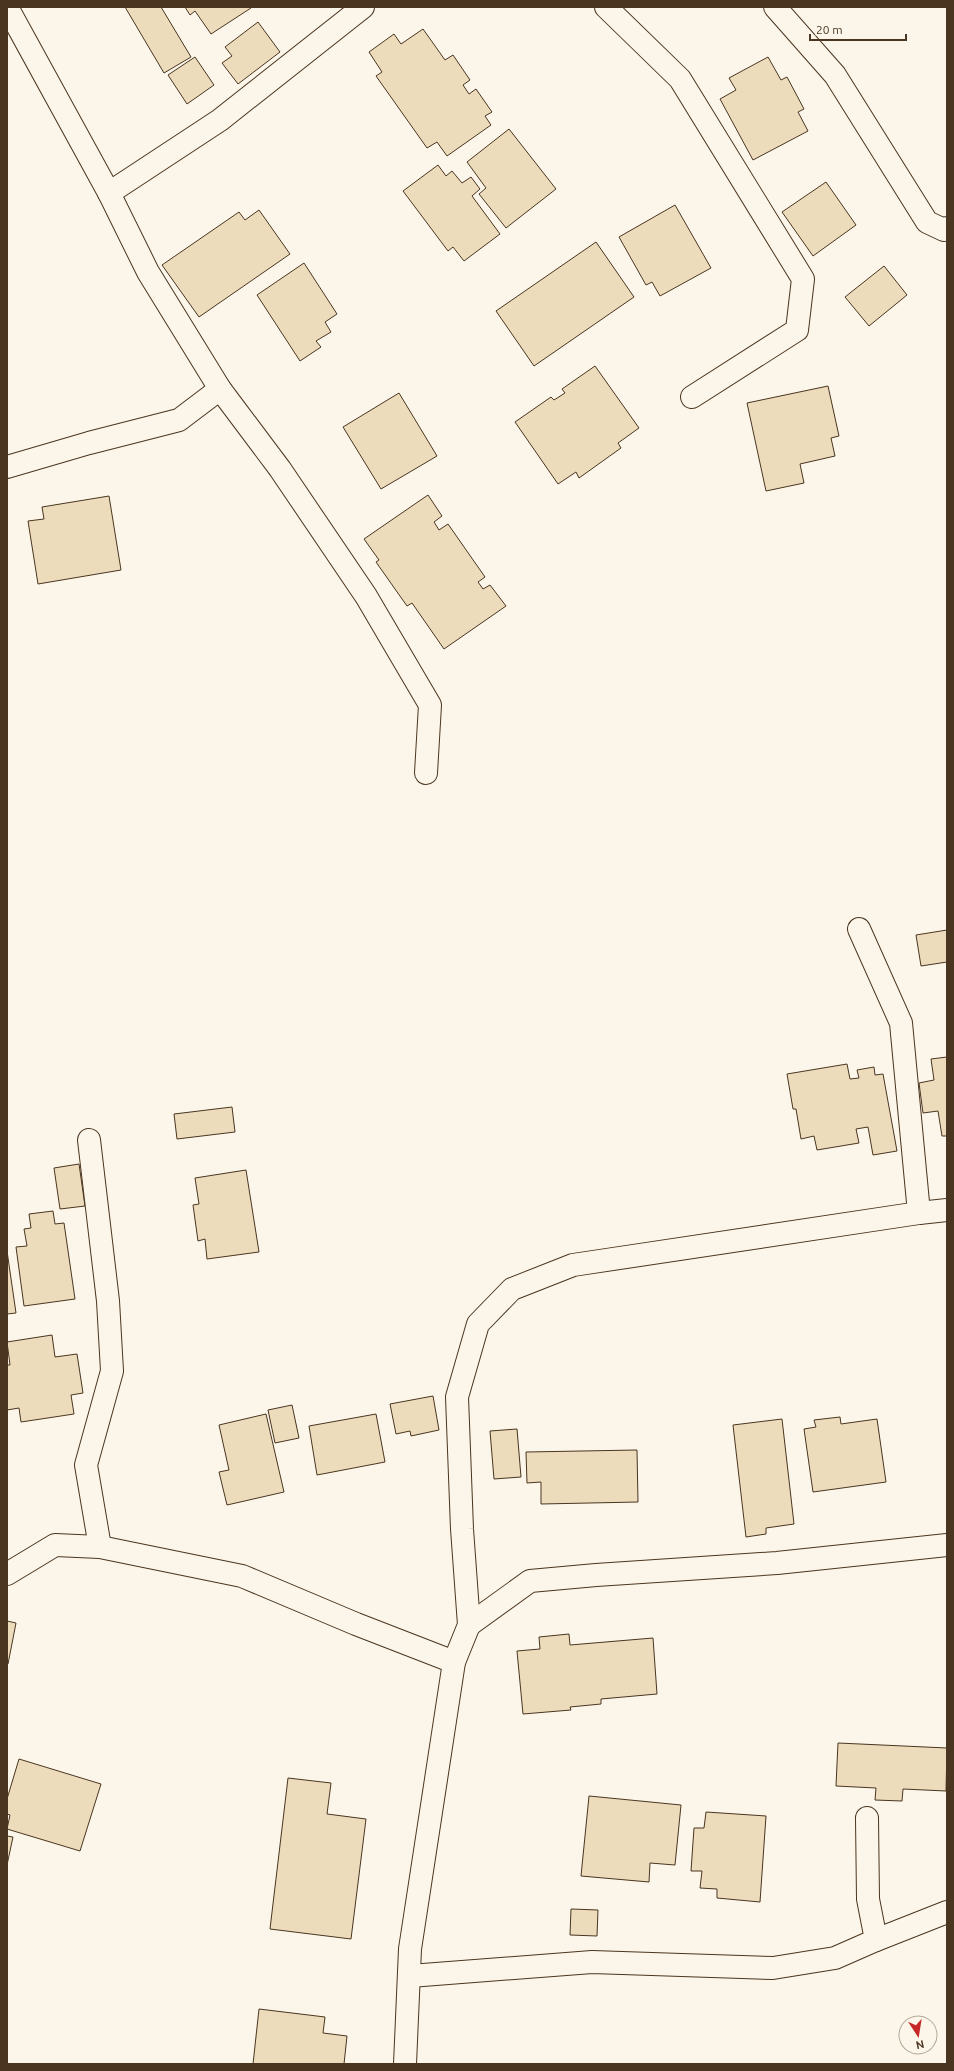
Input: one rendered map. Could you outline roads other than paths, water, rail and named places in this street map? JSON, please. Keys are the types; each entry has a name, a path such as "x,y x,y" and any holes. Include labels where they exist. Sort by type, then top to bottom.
{"street":[{"path":"7,7 109,193 148,272 220,389 280,469 366,596 430,705 426,773"},
{"path":"109,193 220,120 363,7"},
{"path":"606,7 680,79 804,279 797,330 692,397"},
{"path":"776,7 834,75 927,222 944,230 947,228"},
{"path":"7,467 89,443 179,420 220,389"},
{"path":"860,928 901,1023 919,1213"},
{"path":"89,1140 108,1301 112,1371 86,1466 100,1547"},
{"path":"405,2064 410,1949 454,1662 469,1625 462,1529 457,1397 478,1324 512,1288 573,1265 947,1210"},
{"path":"7,1574 55,1545 100,1547 242,1576 356,1624 454,1662"},
{"path":"469,1625 530,1581 596,1575 778,1563 947,1545"},
{"path":"867,1818 868,1899 876,1940"},
{"path":"410,1976 592,1962 773,1968 835,1958 947,1912"}]}
